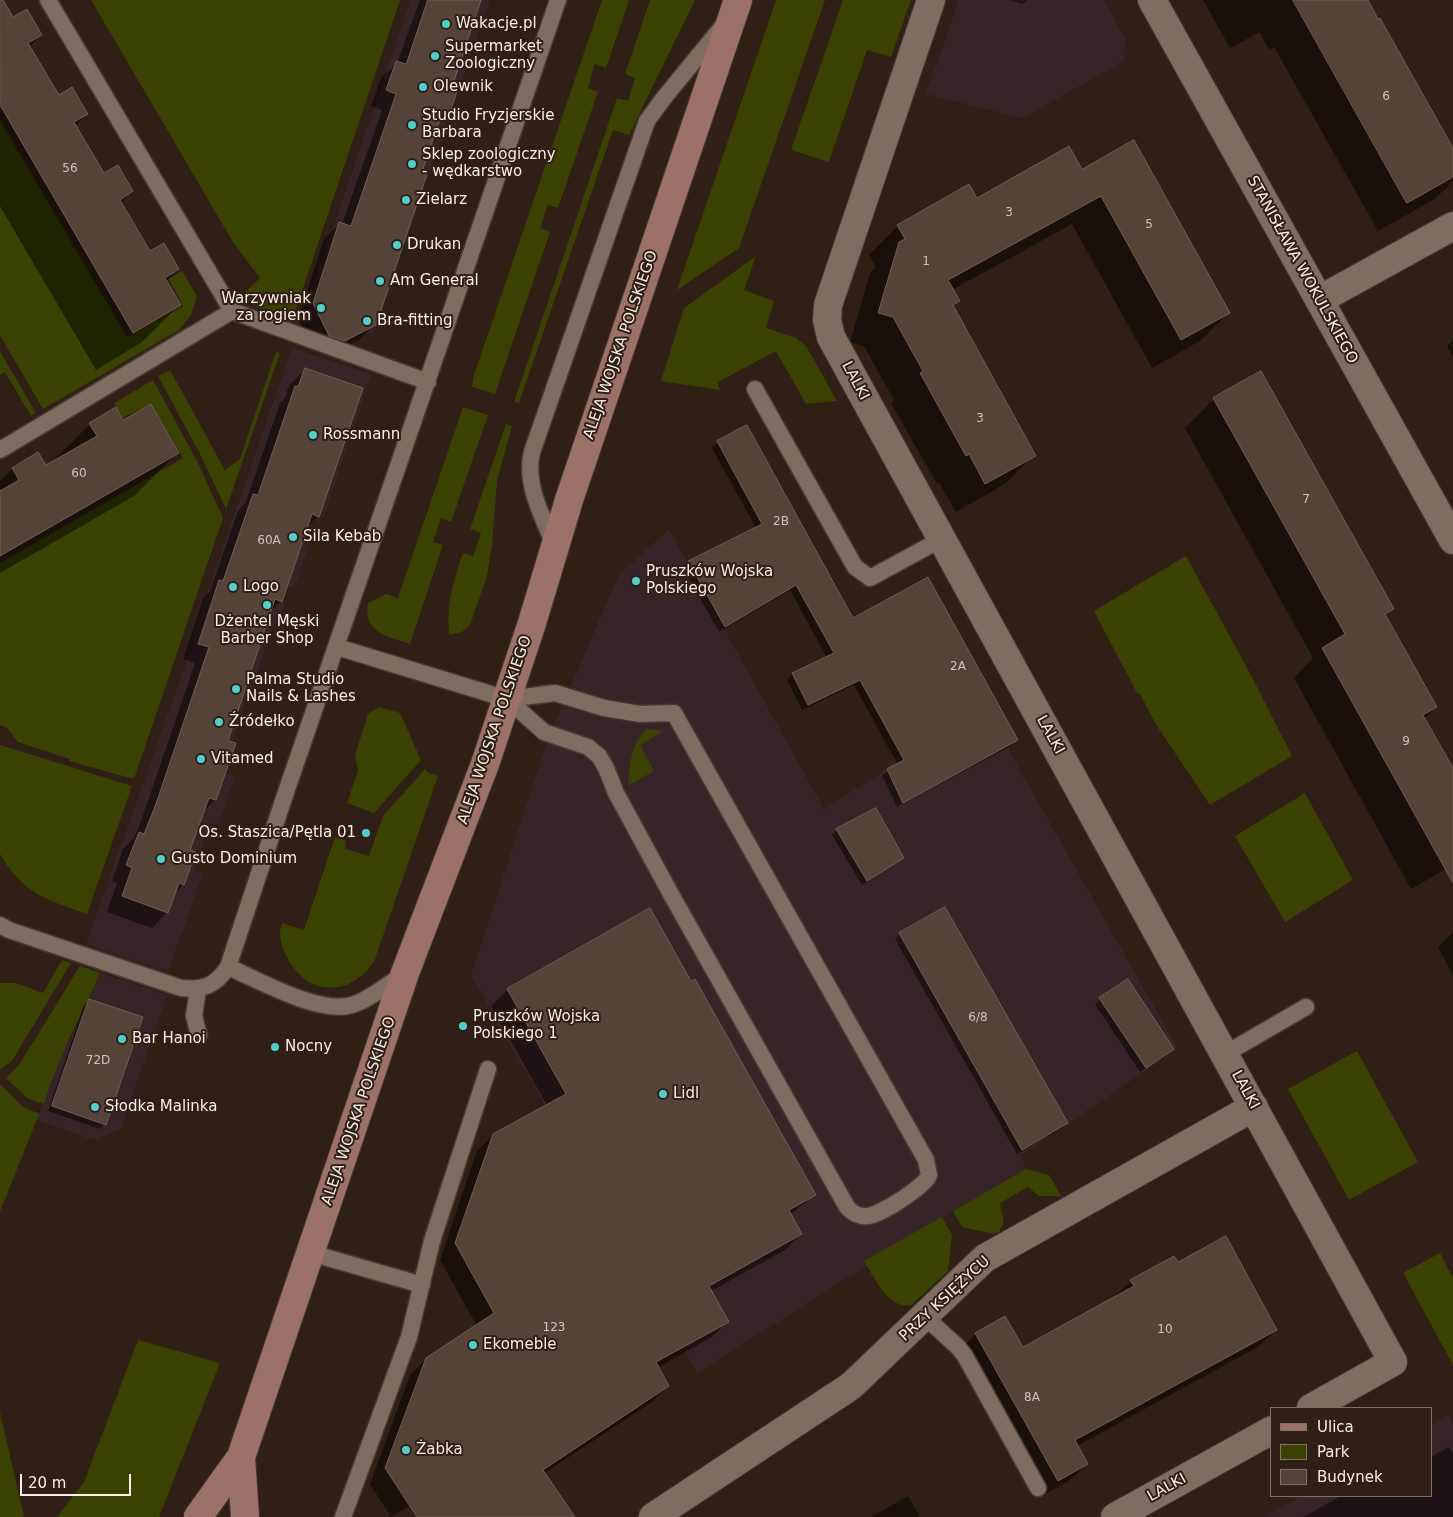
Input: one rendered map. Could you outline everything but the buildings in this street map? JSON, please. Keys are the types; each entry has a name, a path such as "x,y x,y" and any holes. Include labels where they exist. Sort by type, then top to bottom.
{"main road":[{"name":"ALEJA WOJSKA POLSKIEGO","path":"198,1517 241,1457 405,973 485,764 554,547 737,5"},
{"name":"ALEJA WOJSKA POLSKIEGO","path":"241,1457 244,1517"}],"street":[{"name":"LALKI","path":"931,0 828,305 827,320 831,338 940,540 1225,1054 1393,1362 1313,1407"},
{"name":"STANISŁAWA WOKULSKIEGO","path":"1152,0 1453,540"},
{"path":"1318,300 1453,226"},
{"name":"PRZY KSIĘŻYCU","path":"653,1517 851,1386 976,1266 995,1252 1254,1107"},
{"name":"LALKI","path":"1116,1517 1270,1431"}],"lane":[{"path":"48,0 232,311 428,382"},
{"path":"0,924 8,930 182,988 198,989 212,986 228,968 284,798 558,0"},
{"path":"554,547 531,481 529,468 532,452 647,122 662,99 737,5"},
{"path":"0,450 232,311"},
{"path":"755,389 855,566 870,578 940,540"},
{"path":"337,647 506,699 555,694 604,708 640,714 674,712 926,1160 929,1175 921,1187 871,1216 863,1216 850,1211 672,896 598,756 588,747 544,732 506,699"},
{"path":"228,968 311,1002 342,1006 361,1001 405,973"},
{"path":"198,989 194,1016 199,1035"},
{"path":"1225,1054 1306,1007"},
{"path":"343,1517 409,1337 432,1242 488,1069"},
{"path":"311,1253 422,1286"},
{"path":"925,1317 958,1347 965,1356 1038,1488"}],"shaded area":[{"path":"411,0 490,0 373,336 306,313 309,304 307,304"},
{"path":"959,0 1104,0 1125,38 1124,61 1023,118 926,94"},
{"path":"292,348 371,374 323,518 312,515 305,535 312,537 294,588 288,586 280,617 277,617 232,741 236,743 226,773 235,777 219,825 210,823 194,870 203,874 168,972 86,944 194,641 191,640"},
{"path":"669,529 824,809 880,774 900,752 921,793 1007,747 1178,1049 1021,1155 1026,1169 953,1211 697,1373 471,975 548,739 618,576"},
{"path":"100,973 167,995 121,1129 93,1140 37,1120 62,1050 71,1038"},
{"path":"1448,1415 1453,1424 1453,1517 1264,1517 1300,1497 1433,1497 1433,1423"}],"green space":[{"path":"91,0 400,0 291,324 271,316 241,296 260,278 233,242"},
{"path":"602,0 629,0 606,68 595,64 588,88 598,92 558,208 548,205 540,228 550,232 495,394 472,387 474,375"},
{"path":"650,0 695,0 629,135 613,130 519,403 514,402 617,98 628,101 635,78 625,74"},
{"path":"776,0 825,0 739,248 677,290"},
{"path":"843,0 911,0 891,57 867,50 829,162 791,150"},
{"path":"0,120 127,337 183,306 169,279 182,271 197,296 191,315 179,330 43,409 0,335"},
{"path":"756,256 744,290 774,301 766,328 796,338 806,346 837,401 806,404 776,351 718,382 720,390 661,381 684,308"},
{"path":"0,351 36,413 31,416 5,372 0,375"},
{"path":"276,352 280,353 226,509 201,456 158,376 170,370 225,470 240,459"},
{"path":"153,380 197,461 223,518 134,779 69,761 70,759 18,742 7,728 0,725 0,563 183,458 151,403 123,418 114,403"},
{"path":"463,407 488,415 451,522 441,518 433,542 443,545 410,644 378,632 369,621 367,613 368,603 386,594 398,598"},
{"path":"506,424 512,426 497,481 492,545 487,576 470,625 462,632 449,635 449,603 453,583 463,553 473,556 481,533 470,529"},
{"path":"1186,556 1252,677 1292,756 1210,805 1157,726 1140,694 1137,693 1094,611"},
{"path":"379,707 400,713 421,760 374,813 347,803 358,771 355,755 368,714"},
{"path":"647,729 664,731 640,745 654,771 629,785 629,770 634,748"},
{"path":"0,745 132,786 87,914 37,893 17,878 0,854"},
{"path":"425,769 427,772 438,776 374,962 351,983 339,987 326,988 314,984 293,967 285,953 280,938 282,923 304,930 335,837 346,841 345,849 369,856 383,816"},
{"path":"1305,793 1353,880 1285,922 1235,836"},
{"path":"62,960 71,963 12,1061 0,1070 0,983 16,983 43,993"},
{"path":"80,966 100,973 62,1054 44,1104 27,1098 6,1078 19,1065"},
{"path":"1357,1051 1418,1162 1349,1200 1288,1089"},
{"path":"0,1084 22,1106 39,1114 0,1212"},
{"path":"1026,1169 1049,1175 1061,1196 1039,1196 1028,1187 1000,1203 1004,1222 999,1232 994,1234 962,1227 953,1211"},
{"path":"942,1217 952,1235 948,1271 911,1305 895,1302 883,1291 864,1261"},
{"path":"1440,1253 1453,1278 1453,1365 1403,1273"},
{"path":"138,1340 220,1363 159,1517 57,1517 84,1482"},
{"path":"0,1412 24,1517 0,1517"}],"place":[{"name":"Wakacje.pl","path":"446,24"},
{"name":"Supermarket Zoologiczny","path":"435,56"},
{"name":"Olewnik","path":"423,87"},
{"name":"Studio Fryzjerskie Barbara","path":"412,125"},
{"name":"Sklep zoologiczny - wędkarstwo","path":"412,164"},
{"name":"Zielarz","path":"406,200"},
{"name":"Drukan","path":"397,245"},
{"name":"Am General","path":"380,281"},
{"name":"Warzywniak za rogiem","path":"321,308"},
{"name":"Bra-fitting","path":"367,321"},
{"name":"Rossmann","path":"313,435"},
{"name":"Sila Kebab","path":"293,537"},
{"name":"Pruszków Wojska Polskiego","path":"636,581"},
{"name":"Logo","path":"233,587"},
{"name":"Dżentel Męski Barber Shop","path":"267,605"},
{"name":"Palma Studio Nails & Lashes","path":"236,689"},
{"name":"Źródełko","path":"219,722"},
{"name":"Vitamed","path":"201,759"},
{"name":"Os. Staszica/Pętla 01","path":"366,833"},
{"name":"Gusto Dominium","path":"161,859"},
{"name":"Pruszków Wojska Polskiego 1","path":"463,1026"},
{"name":"Bar Hanoi","path":"122,1039"},
{"name":"Nocny","path":"275,1047"},
{"name":"Lidl","path":"663,1094"},
{"name":"Słodka Malinka","path":"95,1107"},
{"name":"Ekomeble","path":"473,1345"},
{"name":"Żabka","path":"406,1450"}]}
